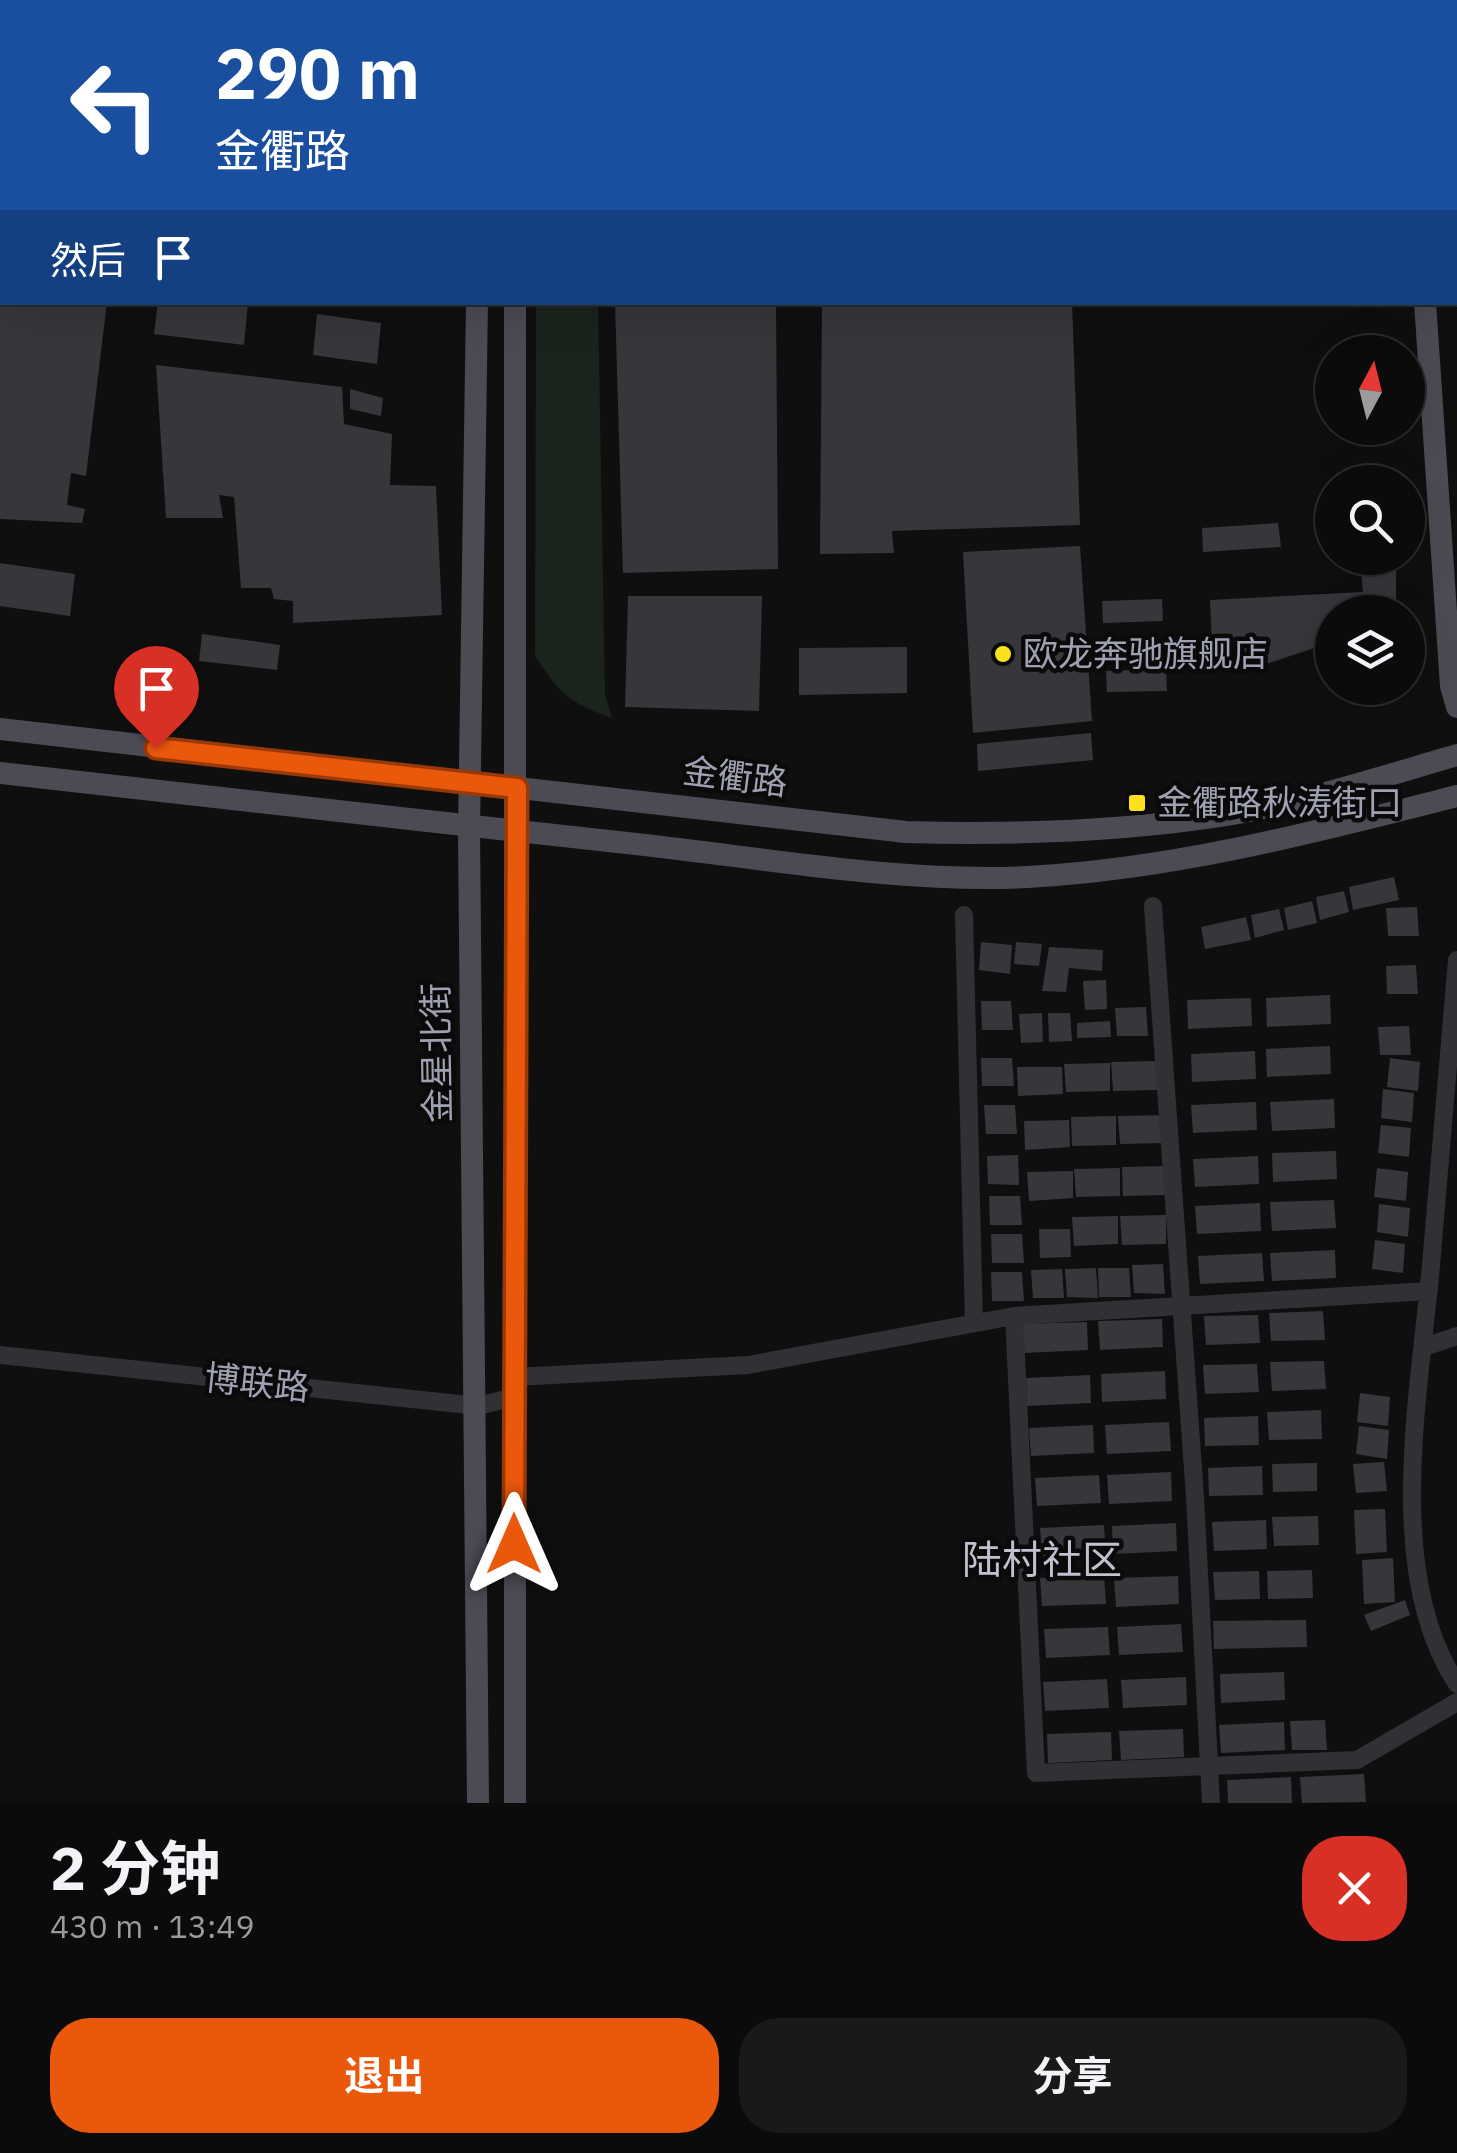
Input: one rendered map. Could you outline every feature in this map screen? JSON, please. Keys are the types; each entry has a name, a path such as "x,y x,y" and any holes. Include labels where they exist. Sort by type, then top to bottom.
{"main road":[{"name":"金星北街","path":"477,305 469,828 478,1406 478,1803"},
{"path":"515,305 515,1803"},
{"path":"1424,305 1451,686 1457,707"},
{"name":"金衢路","path":"0,730 906,832 1022,835 1228,814 1457,755"},
{"path":"0,773 901,873 1024,877 1149,867 1215,855 1457,796"}],"street":[{"path":"1154,906 1211,1803"},
{"path":"964,915 974,1323"},
{"path":"1457,960 1412,1488 1420,1578 1443,1663 1457,1684"},
{"name":"博联路","path":"0,1355 478,1406 514,1387 748,1365 1014,1316 1429,1291"},
{"path":"1014,1316 1036,1774 1357,1760 1457,1702"},
{"path":"1424,1347 1457,1336"}],"shaded area":[{"path":"536,305 598,305 605,694 612,718 567,696 535,656"}],"building":[{"path":"0,305 107,305 86,476 71,473 67,505 85,509 82,523 0,519"},
{"path":"158,305 248,305 244,345 154,334"},
{"path":"615,305 776,305 778,569 623,573"},
{"path":"822,305 1072,305 1080,525 892,531 894,553 820,554"},
{"path":"317,314 381,323 377,364 313,355"},
{"path":"156,365 342,387 344,424 392,434 390,485 436,486 442,615 293,623 293,601 274,599 271,588 241,588 234,497 219,495 223,518 166,518"},
{"path":"350,389 383,398 381,416 350,409"},
{"path":"1278,523 1281,547 1203,552 1202,528"},
{"path":"1080,546 1092,721 973,733 963,552"},
{"path":"0,563 75,574 70,616 0,606"},
{"path":"1362,575 1396,575 1396,595 1315,595 1315,648 1263,665 1213,667 1210,600 1363,592"},
{"path":"628,596 762,596 759,711 625,707"},
{"path":"1162,599 1163,621 1103,623 1102,601"},
{"path":"202,634 280,645 277,670 199,661"},
{"path":"907,647 907,693 799,695 799,648"},
{"path":"1166,669 1167,691 1107,692 1106,671"},
{"path":"1091,733 1093,760 978,771 977,744"},
{"path":"1394,877 1399,900 1353,910 1349,887"},
{"path":"1344,891 1349,912 1320,920 1316,897"},
{"path":"1312,901 1317,923 1288,930 1284,908"},
{"path":"1417,907 1419,936 1388,936 1386,908"},
{"path":"1279,909 1284,930 1255,938 1251,915"},
{"path":"1246,917 1251,940 1205,949 1201,927"},
{"path":"981,942 1012,945 1010,974 979,970"},
{"path":"1016,942 1042,944 1039,966 1014,964"},
{"path":"1049,947 1103,950 1102,971 1069,968 1066,992 1042,991"},
{"path":"1416,965 1418,994 1387,994 1386,966"},
{"path":"1106,980 1107,1009 1085,1010 1083,981"},
{"path":"1330,995 1331,1024 1267,1027 1266,998"},
{"path":"1251,998 1252,1026 1188,1029 1187,1000"},
{"path":"981,1001 1011,1001 1013,1030 982,1030"},
{"path":"1146,1007 1148,1036 1117,1036 1115,1008"},
{"path":"1042,1013 1043,1042 1021,1043 1019,1014"},
{"path":"1048,1013 1070,1013 1072,1041 1049,1042"},
{"path":"1110,1021 1111,1037 1077,1038 1077,1023"},
{"path":"1409,1026 1411,1055 1380,1055 1378,1027"},
{"path":"1330,1046 1331,1074 1267,1077 1266,1049"},
{"path":"1255,1051 1256,1079 1192,1082 1191,1054"},
{"path":"981,1058 1012,1058 1014,1086 982,1086"},
{"path":"1390,1058 1420,1062 1418,1091 1387,1087"},
{"path":"1157,1061 1157,1090 1113,1091 1111,1062"},
{"path":"1110,1063 1110,1091 1066,1092 1064,1064"},
{"path":"1017,1067 1062,1067 1063,1094 1018,1096"},
{"path":"1383,1089 1414,1093 1412,1122 1381,1118"},
{"path":"1334,1099 1335,1128 1272,1131 1270,1102"},
{"path":"1256,1102 1257,1130 1193,1133 1191,1105"},
{"path":"984,1105 1015,1105 1017,1134 986,1134"},
{"path":"1164,1115 1164,1143 1120,1144 1118,1116"},
{"path":"1116,1116 1116,1145 1072,1146 1071,1117"},
{"path":"1069,1120 1070,1147 1025,1150 1024,1121"},
{"path":"1381,1125 1411,1128 1409,1157 1378,1153"},
{"path":"1336,1151 1337,1179 1273,1182 1272,1153"},
{"path":"1018,1155 1019,1185 988,1184 987,1156"},
{"path":"1258,1156 1259,1184 1195,1187 1193,1159"},
{"path":"1167,1166 1168,1195 1123,1196 1122,1167"},
{"path":"1120,1168 1120,1196 1076,1197 1074,1169"},
{"path":"1377,1168 1408,1172 1406,1201 1374,1197"},
{"path":"1073,1171 1073,1198 1029,1201 1027,1172"},
{"path":"989,1196 1020,1196 1022,1225 990,1225"},
{"path":"1334,1200 1336,1228 1272,1231 1270,1202"},
{"path":"1260,1203 1261,1231 1197,1234 1195,1206"},
{"path":"1379,1204 1410,1208 1408,1237 1377,1232"},
{"path":"1166,1215 1166,1244 1122,1245 1120,1216"},
{"path":"1118,1216 1118,1244 1074,1246 1072,1217"},
{"path":"1039,1229 1070,1229 1071,1257 1040,1258"},
{"path":"991,1234 1022,1234 1024,1263 992,1263"},
{"path":"1375,1240 1405,1244 1403,1273 1372,1269"},
{"path":"1335,1250 1336,1278 1272,1281 1270,1253"},
{"path":"1262,1253 1264,1281 1200,1284 1198,1256"},
{"path":"1163,1264 1165,1294 1134,1293 1132,1265"},
{"path":"1096,1268 1098,1298 1067,1297 1065,1269"},
{"path":"1098,1268 1129,1268 1131,1297 1099,1297"},
{"path":"1062,1269 1064,1298 1033,1298 1031,1270"},
{"path":"991,1272 1022,1272 1024,1301 992,1301"},
{"path":"1323,1311 1325,1340 1271,1341 1269,1313"},
{"path":"1258,1315 1260,1343 1206,1345 1204,1316"},
{"path":"1162,1319 1163,1347 1100,1350 1098,1321"},
{"path":"1087,1322 1088,1350 1024,1353 1022,1324"},
{"path":"1324,1361 1326,1389 1272,1391 1270,1362"},
{"path":"1257,1364 1259,1392 1205,1394 1203,1365"},
{"path":"1165,1371 1166,1399 1102,1402 1101,1374"},
{"path":"1090,1375 1091,1403 1027,1406 1026,1378"},
{"path":"1360,1393 1390,1397 1388,1426 1357,1422"},
{"path":"1321,1410 1322,1439 1269,1440 1267,1412"},
{"path":"1258,1416 1259,1445 1205,1446 1204,1418"},
{"path":"1169,1422 1171,1451 1107,1454 1105,1425"},
{"path":"1093,1425 1094,1453 1031,1456 1029,1428"},
{"path":"1359,1426 1389,1430 1387,1459 1356,1454"},
{"path":"1384,1462 1387,1491 1356,1493 1353,1464"},
{"path":"1317,1463 1317,1491 1273,1492 1272,1464"},
{"path":"1262,1466 1263,1495 1209,1496 1208,1468"},
{"path":"1171,1472 1172,1501 1109,1504 1107,1475"},
{"path":"1099,1475 1101,1503 1037,1506 1035,1478"},
{"path":"1385,1509 1387,1552 1356,1554 1354,1510"},
{"path":"1318,1516 1319,1545 1274,1546 1272,1517"},
{"path":"1266,1520 1267,1549 1214,1551 1212,1522"},
{"path":"1176,1523 1177,1551 1113,1554 1112,1526"},
{"path":"1104,1525 1106,1553 1042,1556 1040,1528"},
{"path":"1393,1558 1395,1602 1364,1604 1362,1560"},
{"path":"1312,1570 1313,1598 1268,1599 1267,1571"},
{"path":"1259,1571 1260,1599 1215,1600 1213,1572"},
{"path":"1104,1575 1106,1604 1042,1606 1040,1578"},
{"path":"1178,1576 1179,1604 1116,1607 1114,1578"},
{"path":"1405,1600 1410,1615 1371,1631 1364,1615"},
{"path":"1306,1620 1307,1647 1214,1649 1213,1621"},
{"path":"1181,1624 1183,1652 1119,1655 1117,1627"},
{"path":"1108,1627 1110,1655 1046,1658 1044,1629"},
{"path":"1284,1672 1285,1700 1221,1703 1220,1674"},
{"path":"1186,1677 1187,1705 1123,1708 1121,1680"},
{"path":"1107,1679 1109,1708 1045,1711 1043,1682"},
{"path":"1325,1720 1327,1750 1292,1750 1290,1721"},
{"path":"1284,1722 1285,1750 1221,1753 1219,1725"},
{"path":"1183,1729 1184,1757 1121,1760 1119,1731"},
{"path":"1111,1732 1112,1760 1048,1763 1047,1734"},
{"path":"1364,1774 1366,1802 1302,1803 1300,1777"},
{"path":"1291,1777 1292,1803 1228,1803 1227,1780"}],"place":[{"name":"欧龙奔驰旗舰店","path":"1003,654"},
{"name":"金衢路秋涛街口","path":"1137,803"}],"district":[{"name":"陆村社区","path":"1042,1560"}],"route":[{"path":"156,748 517,788 514,1544"}]}
